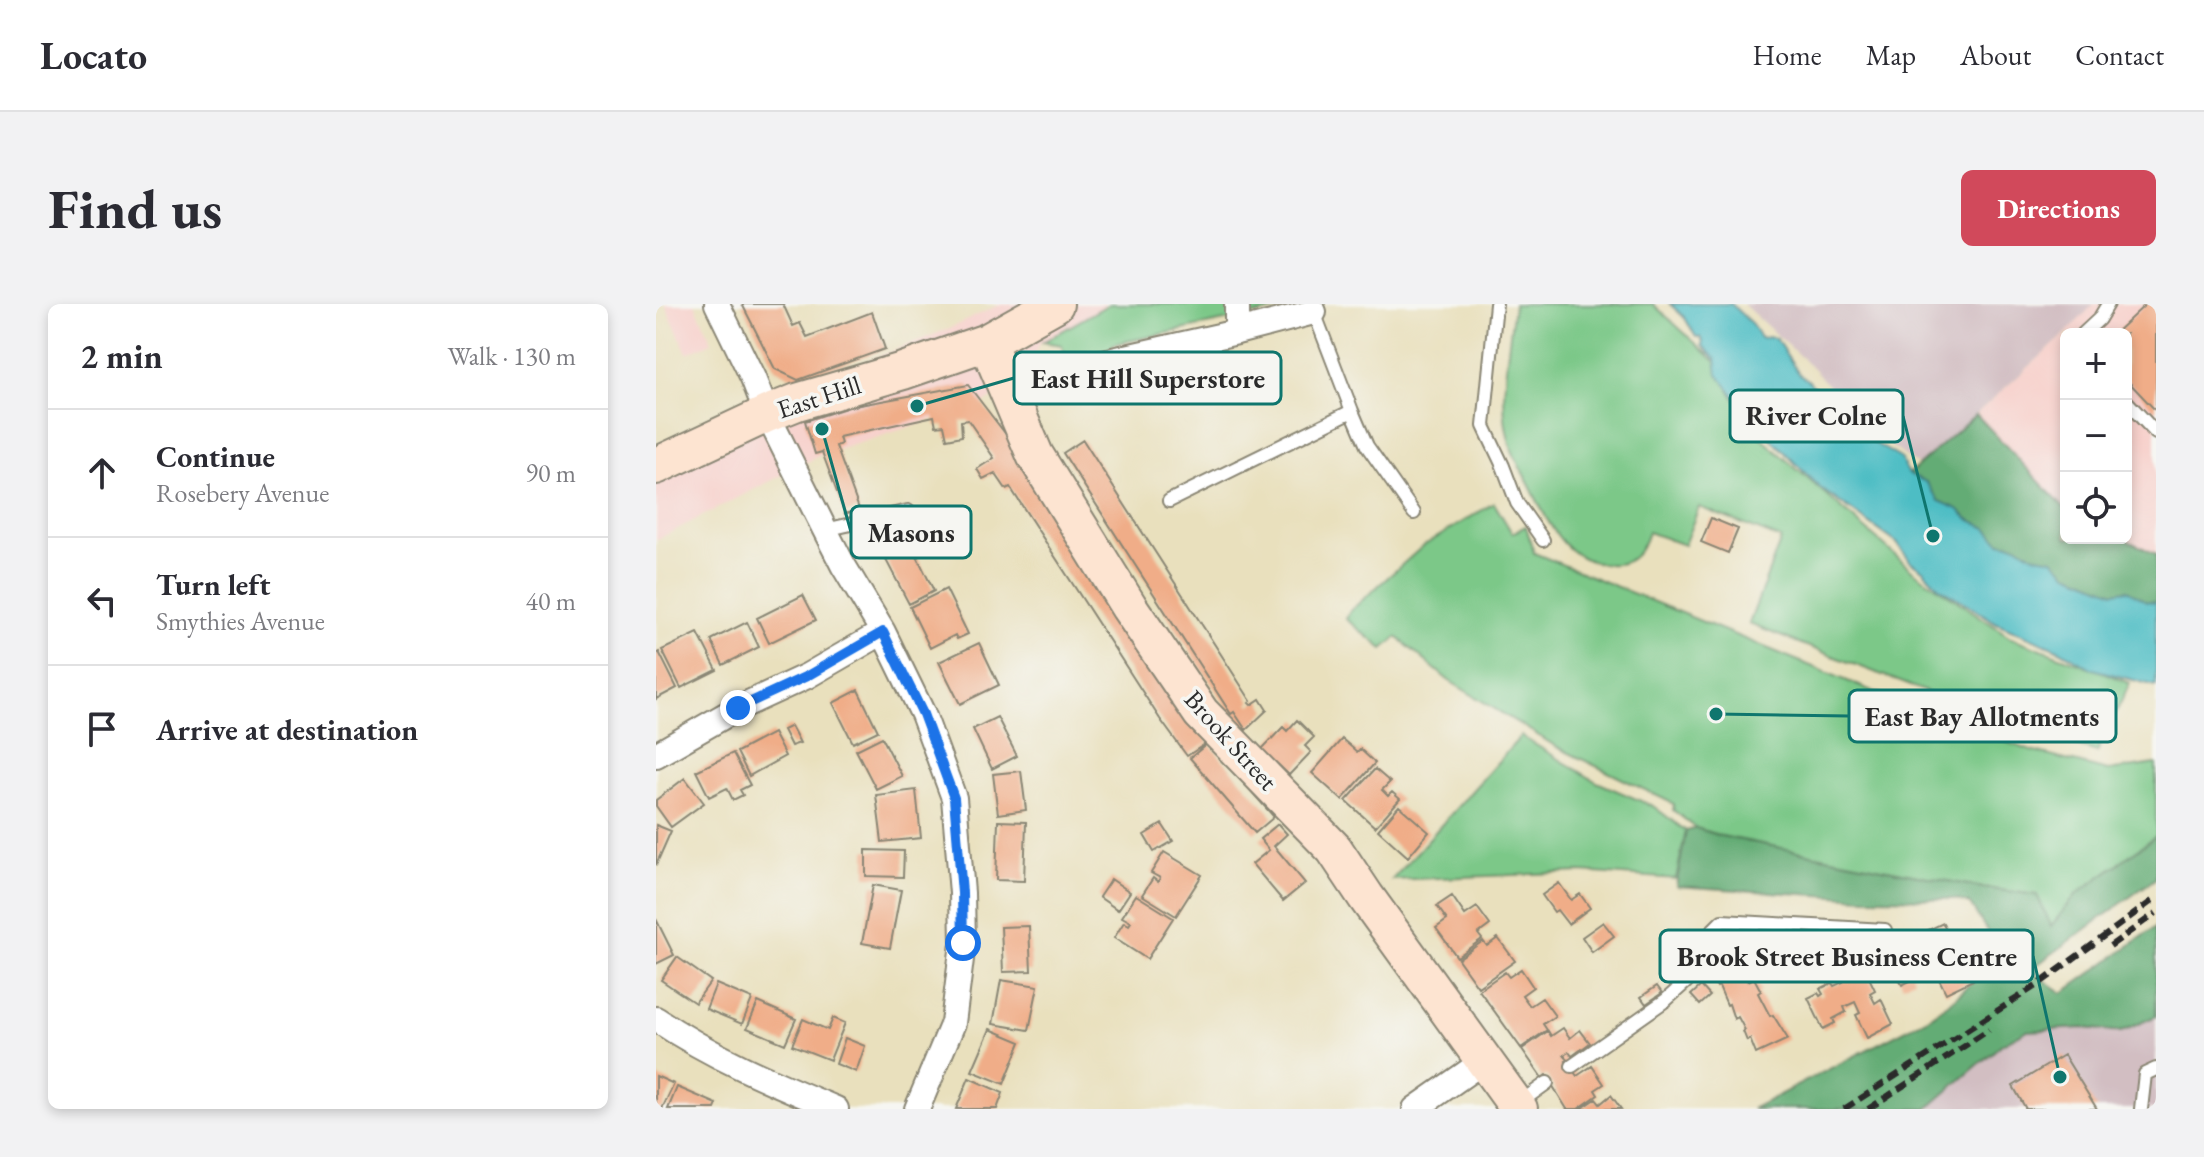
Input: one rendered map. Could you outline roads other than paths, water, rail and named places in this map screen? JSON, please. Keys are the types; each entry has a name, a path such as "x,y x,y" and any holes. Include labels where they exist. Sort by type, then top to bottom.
{"street":[{"path":"717,304 825,530 883,632 923,714 954,798 963,943 953,1023 917,1109"},
{"name":"East Hill","path":"656,466 797,402 987,342 1055,304"},
{"path":"1237,304 1237,332"},
{"path":"1051,364 1104,362 1314,312"},
{"name":"Brook Street","path":"987,342 1035,455 1129,607 1201,713 1334,849 1518,1107"},
{"path":"656,755 738,708 807,676 883,632"},
{"path":"656,1019 687,1040 764,1079 836,1109"},
{"path":"1415,1109 1485,1060"}],"lane":[{"path":"1496,304 1484,426 1517,503 1543,540"},
{"path":"2089,328 2108,304"},
{"path":"1314,312 1367,446 1414,513"},
{"path":"2132,407 2156,433"},
{"path":"1169,501 1352,411"},
{"path":"825,530 908,511"},
{"path":"1572,1066 1666,1000 1686,982 1713,930 1722,921 1885,930"},
{"path":"2141,1109 2145,1074 2156,1069"},
{"path":"1518,1107 1547,1083"}],"water":[{"path":"1670,304 1731,304 1752,324 1760,338 1776,339 1801,376 1841,408 1861,435 1900,458 1909,474 1926,482 1939,501 1987,528 2000,542 2017,545 2032,555 2053,559 2068,573 2114,592 2127,590 2146,601 2156,602 2156,686 2093,669 2060,650 1997,623 1938,586 1910,561 1897,543 1820,488 1753,420 1718,374 1716,359 1702,345 1703,341 1696,337 1685,318"}],"railway":[{"path":"1844,1109 2039,984 2156,898"},
{"path":"2110,946 2156,913"},
{"path":"1868,1109 1989,1030"}],"place":[{"name":"East Hill Superstore","path":"917,406"},
{"name":"Masons","path":"822,429"},
{"name":"River Colne","path":"1933,536"},
{"name":"East Bay Allotments","path":"1716,714"},
{"name":"Brook Street Business Centre","path":"2060,1077"}]}
